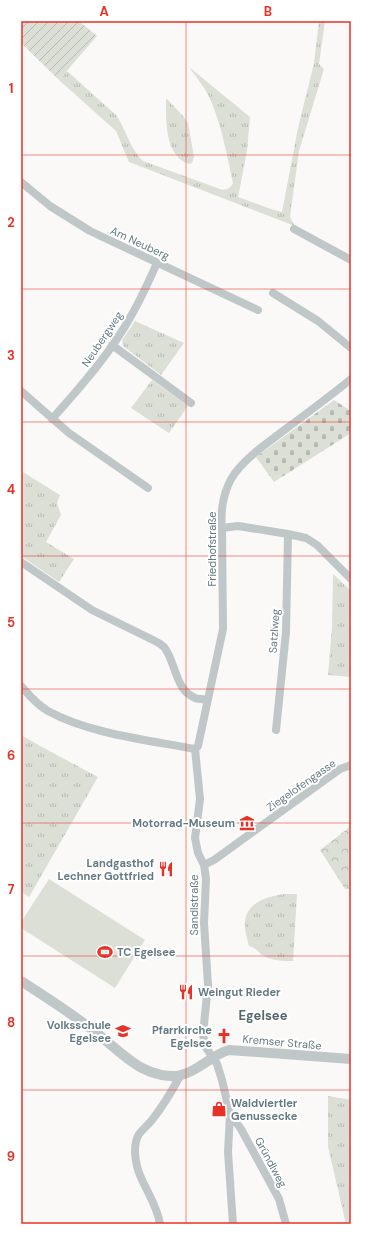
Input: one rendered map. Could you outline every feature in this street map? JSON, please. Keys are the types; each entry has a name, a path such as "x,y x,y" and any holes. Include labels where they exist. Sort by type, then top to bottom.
{"street":[{"name":"Am Neuberg","path":"21,182 50,206 90,231 258,310"},
{"path":"294,230 351,260"},
{"name":"Neubergweg","path":"52,419 88,378 112,345 131,316 157,263"},
{"path":"273,293 318,321 351,348"},
{"path":"112,345 191,403"},
{"name":"Friedhofstraße","path":"195,749 198,746 223,629 221,520 225,492 234,474 253,454 351,379"},
{"path":"21,391 69,433 148,488"},
{"path":"222,528 238,526 306,538 317,545 351,579"},
{"name":"Satzlweg","path":"276,730 286,632 288,534"},
{"path":"21,562 92,610 163,646 169,655 179,682 186,693 195,698 207,700"},
{"path":"21,686 31,697 47,710 83,726 130,737 195,749"},
{"name":"Sandlstraße","path":"195,749 200,799 195,838 198,853 204,865 206,879 204,923 208,985 202,1034 205,1046 217,1064 230,1114"},
{"name":"Ziegelofengasse","path":"204,865 214,860 251,834 340,769 351,764"},
{"path":"21,981 80,1021 127,1058 143,1068 163,1075 180,1076 160,1109 139,1134 136,1145 135,1155 138,1171 152,1199 160,1224"},
{"name":"Kremser Straße","path":"180,1076 220,1053 229,1050 351,1059"},
{"path":"230,1114 228,1152 233,1224"},
{"name":"Gründlweg","path":"230,1114 241,1130 278,1199 286,1224"}],"green space":[{"path":"21,21 79,21 97,36 59,80 21,43"},
{"path":"319,21 325,21 319,64 324,69 299,151 290,217 295,226 129,162 116,131 59,80 67,71 116,115 135,152 143,161 226,190 231,187 233,183 224,142 215,111 209,97 189,67 250,117 247,151 238,197 282,212 298,128 314,63"},
{"path":"166,98 188,123 194,157 192,163 189,164 181,160 171,145 168,136"},
{"path":"135,321 184,343 161,375 123,346 122,340"},
{"path":"152,380 188,406 169,433 131,408"},
{"path":"334,400 351,411 351,433 274,482 256,457"},
{"path":"21,471 60,495 57,503 61,515 46,542 74,559 59,582 21,556"},
{"path":"333,574 351,591 351,677 328,675 332,627"},
{"path":"21,735 98,777 29,897 21,892"},
{"path":"351,826 351,889 345,889 320,850"},
{"path":"49,879 145,940 115,988 21,928 21,922"},
{"path":"297,894 293,961 273,960 262,955 249,946 245,930 247,914 255,904 272,896"},
{"path":"328,1096 351,1100 351,1224 346,1224 328,1147"}],"place":[{"name":"Motorrad-Museum","path":"247,823"},
{"name":"Landgasthof Lechner Gottfried","path":"166,869"},
{"name":"TC Egelsee","path":"105,952"},
{"name":"Weingut Rieder","path":"186,992"},
{"name":"Volksschule Egelsee","path":"123,1031"},
{"name":"Pfarrkirche Egelsee","path":"224,1036"},
{"name":"Waldviertler Genussecke","path":"219,1109"}],"district":[{"name":"Egelsee","path":"263,1015"}]}
